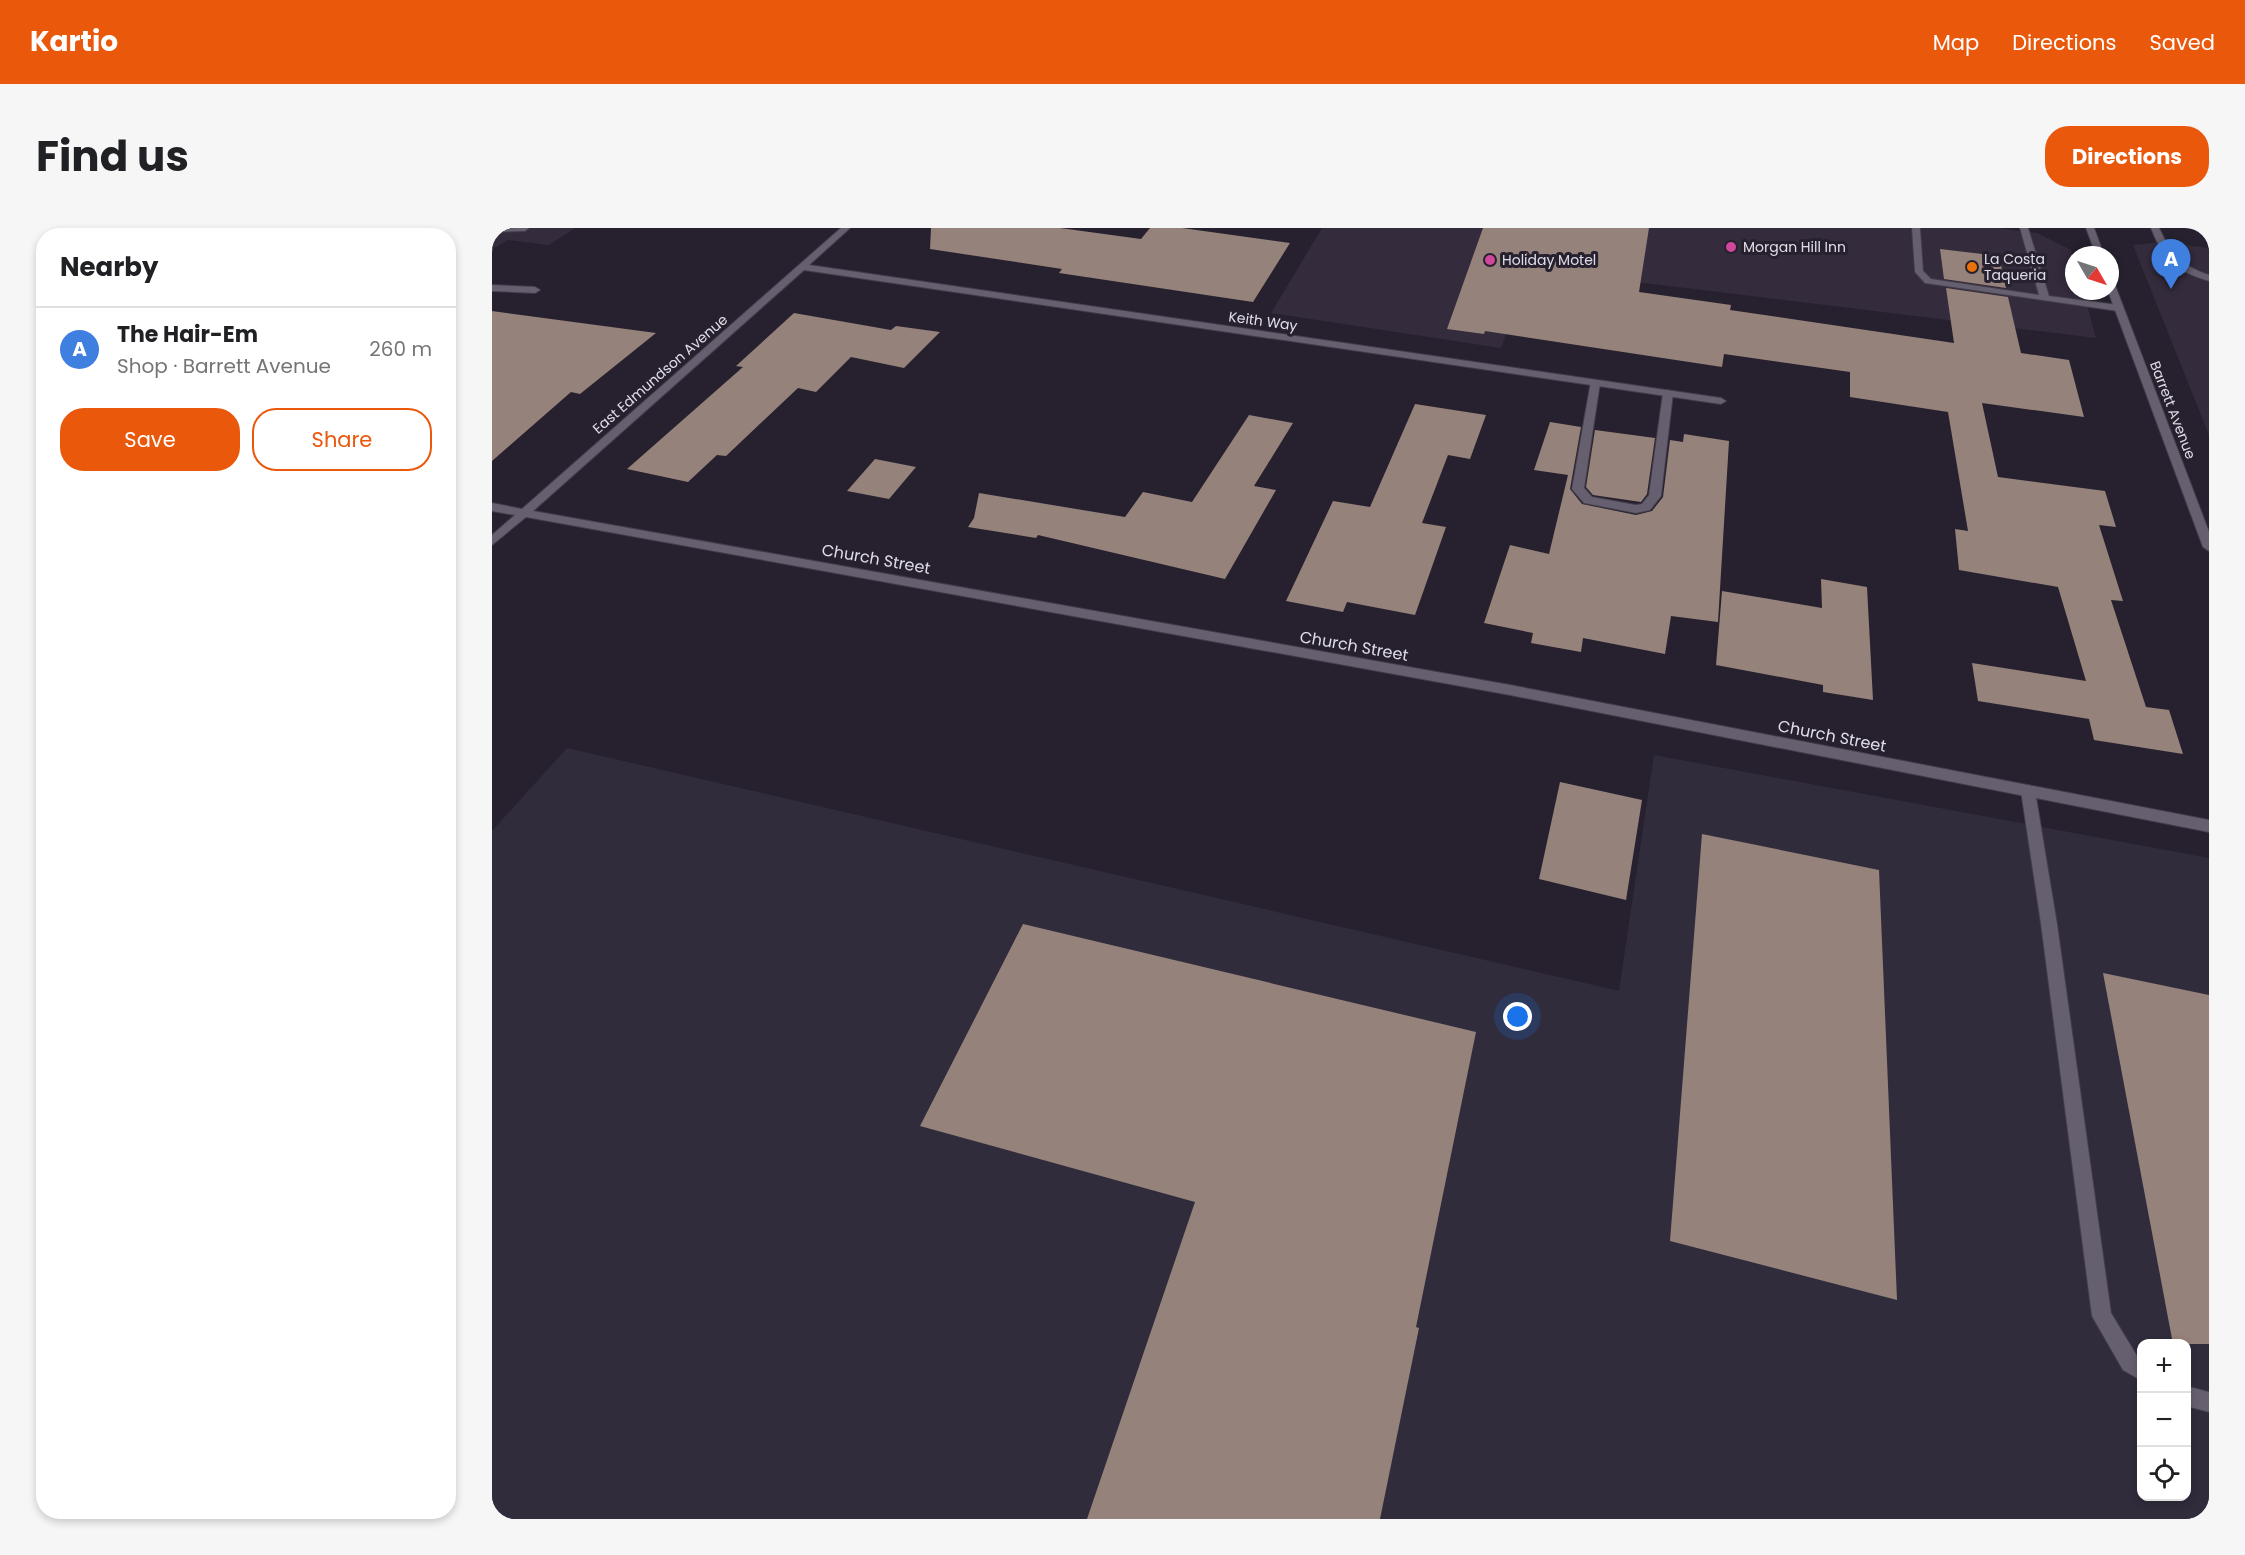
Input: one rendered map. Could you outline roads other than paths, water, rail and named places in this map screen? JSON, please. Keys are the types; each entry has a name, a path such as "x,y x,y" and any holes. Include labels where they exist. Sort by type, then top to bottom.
{"street":[{"path":"492,230 525,228"},
{"name":"East Edmundson Avenue","path":"492,541 846,228"},
{"path":"1916,228 1919,272 1928,281 2118,308"},
{"path":"2024,228 2045,298"},
{"path":"2090,228 2097,246"},
{"path":"2155,228 2166,254 2178,265 2209,278"},
{"name":"Keith Way","path":"801,267 1721,401"},
{"path":"492,288 535,290"},
{"name":"Barrett Avenue","path":"2115,300 2209,547"},
{"path":"1595,383 1578,489 1588,500 1608,505 1642,508 1651,503 1655,496 1668,393"},
{"name":"Church Street","path":"492,507 1509,690 2209,826"},
{"path":"2028,791 2049,924 2102,1316 2130,1363 2137,1368"},
{"path":"2191,1397 2209,1402"}],"place":[{"name":"Morgan Hill Inn","path":"1731,247"},
{"name":"Holiday Motel","path":"1490,260"},
{"name":"La Costa Taqueria","path":"1972,267"},
{"name":"The Hair-Em","path":"2171,289"}]}
